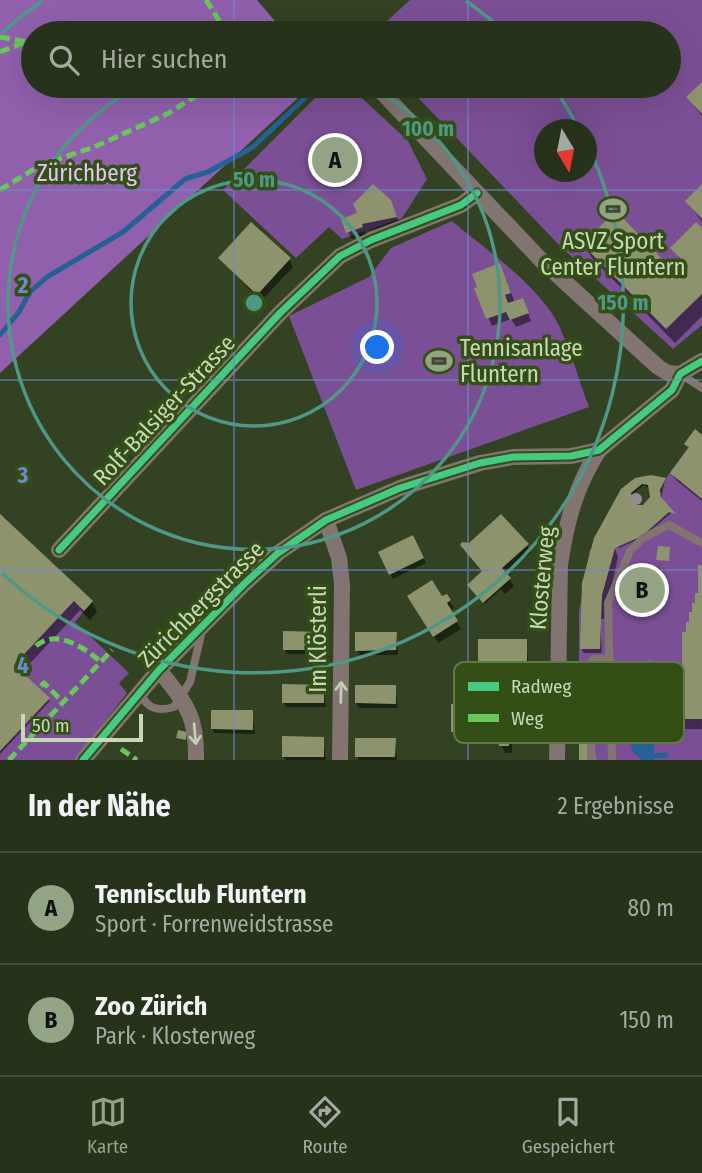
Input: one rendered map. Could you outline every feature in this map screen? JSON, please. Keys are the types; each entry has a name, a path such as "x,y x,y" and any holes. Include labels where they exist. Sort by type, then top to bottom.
{"street":[{"path":"387,98 542,261 649,358 668,373 680,374"},
{"name":"Rolf-Balsiger-Strasse","path":"59,550 280,313 340,256 371,240 461,205 477,193"},
{"name":"Zürichbergstrasse","path":"83,760 159,670 202,625 278,554 326,520 400,488 480,463 513,457 571,456 599,450 672,390 680,374 702,361"},
{"name":"Klosterweg","path":"559,662 562,555 577,489 599,450"},
{"name":"Im Klösterli","path":"326,520 339,558 342,584 340,760"},
{"path":"159,670 191,712 197,730 197,760"}],"lane":[{"path":"680,374 702,388"},
{"path":"610,662 608,603 630,551 643,538 669,525 702,543"},
{"path":"140,692 143,702 152,708 163,710 174,707 190,682 202,625"},
{"path":"591,662 593,659 610,659"}],"shaded area":[{"name":"ASVZ Sport Center Fluntern","path":"410,0 702,0 702,325 673,349 560,246 418,98 681,98 681,21 387,21"},
{"path":"315,98 362,98 408,141 427,179 402,218 342,239 329,227 296,258 223,190"},
{"name":"Tennisanlage Fluntern","path":"452,221 517,274 551,312 567,344 589,407 356,490 289,316 369,277 391,248"},
{"path":"695,429 702,435 702,760 579,760 579,743 684,743 684,662 579,662 579,612 590,549 604,549 656,503 666,478 688,448 684,444"},
{"path":"0,514 93,601 75,622 129,673 119,683 127,693 75,760 0,760"}],"green space":[{"name":"Zürichberg","path":"0,0 257,0 275,21 21,21 21,98 298,98 0,373"}],"water":[{"path":"655,743 653,760 642,760 632,751 631,744"}],"building":[{"path":"702,82 702,114 686,97"},
{"path":"373,184 391,200 397,217 362,224 363,227 346,233 341,219 357,213 353,204"},
{"path":"702,184 702,219 685,201"},
{"path":"616,211 669,266 667,268 676,278 688,266 670,248 696,222 702,228 702,294 666,329 582,244"},
{"path":"251,222 291,258 257,295 218,258"},
{"path":"500,263 511,293 505,295 508,303 523,298 529,313 510,320 506,312 486,319 474,288 477,287 472,274"},
{"path":"695,429 702,435 702,499 670,473 689,447 684,444"},
{"path":"651,475 666,478 660,490 661,497 676,514 669,512 642,536 615,548 602,595 600,649 580,649 582,583 594,538 621,489 635,478","holes":["642,484 648,485 650,497 643,505 635,505 631,493"]},
{"path":"0,514 93,601 84,611 74,601 14,665 50,698 0,751"},
{"path":"501,514 529,544 502,568 511,578 483,603 467,585 482,571 460,545 462,542 469,543"},
{"path":"413,535 424,558 389,575 378,552"},
{"path":"658,546 670,547 669,561 656,560"},
{"path":"698,565 702,565 702,719 684,719 682,632 686,632 689,612 692,612 692,603 695,603 695,593 698,593"},
{"path":"432,580 442,596 447,594 451,600 447,603 458,621 433,637 407,596"},
{"path":"283,631 324,632 324,650 283,650"},
{"path":"355,632 397,632 396,650 355,651"},
{"path":"478,639 527,639 527,662 478,662"},
{"path":"282,684 324,685 324,703 282,703"},
{"path":"355,685 396,685 396,704 355,703"},
{"path":"451,704 454,704 454,732 451,732"},
{"path":"211,710 253,710 253,730 211,729"},
{"path":"178,730 187,732 186,740 176,738"},
{"path":"282,736 324,737 324,757 282,757"},
{"path":"355,738 396,738 395,757 355,757"},
{"path":"579,743 594,743 596,760 579,760"}],"waterway":[{"path":"0,335 19,312 30,292 47,277 123,232 185,179 208,172 253,147 305,98"},
{"path":"652,756 666,755"}],"marked path":[{"path":"206,0 219,21"},
{"path":"0,37 21,41"},
{"path":"0,52 21,44"},
{"path":"0,190 41,165 94,147 167,114 193,98"},
{"path":"36,646 44,641 61,639 79,646 101,662"},
{"path":"9,760 112,650"},
{"path":"41,686 44,683 63,702"},
{"path":"121,749 137,760"}],"cycle path":[{"path":"59,550 280,313 340,256 371,240 461,205 477,193"},
{"path":"83,760 159,670 244,584 278,553 326,520 400,488 480,463 513,457 571,456 599,450 672,390 680,374 702,361"}],"place":[{"name":"Tennisclub Fluntern","path":"335,160"},
{"name":"ASVZ Sport Center Fluntern","path":"613,209"},
{"name":"Tennisanlage Fluntern","path":"439,361"},
{"name":"Zoo Zürich","path":"642,590"}]}
